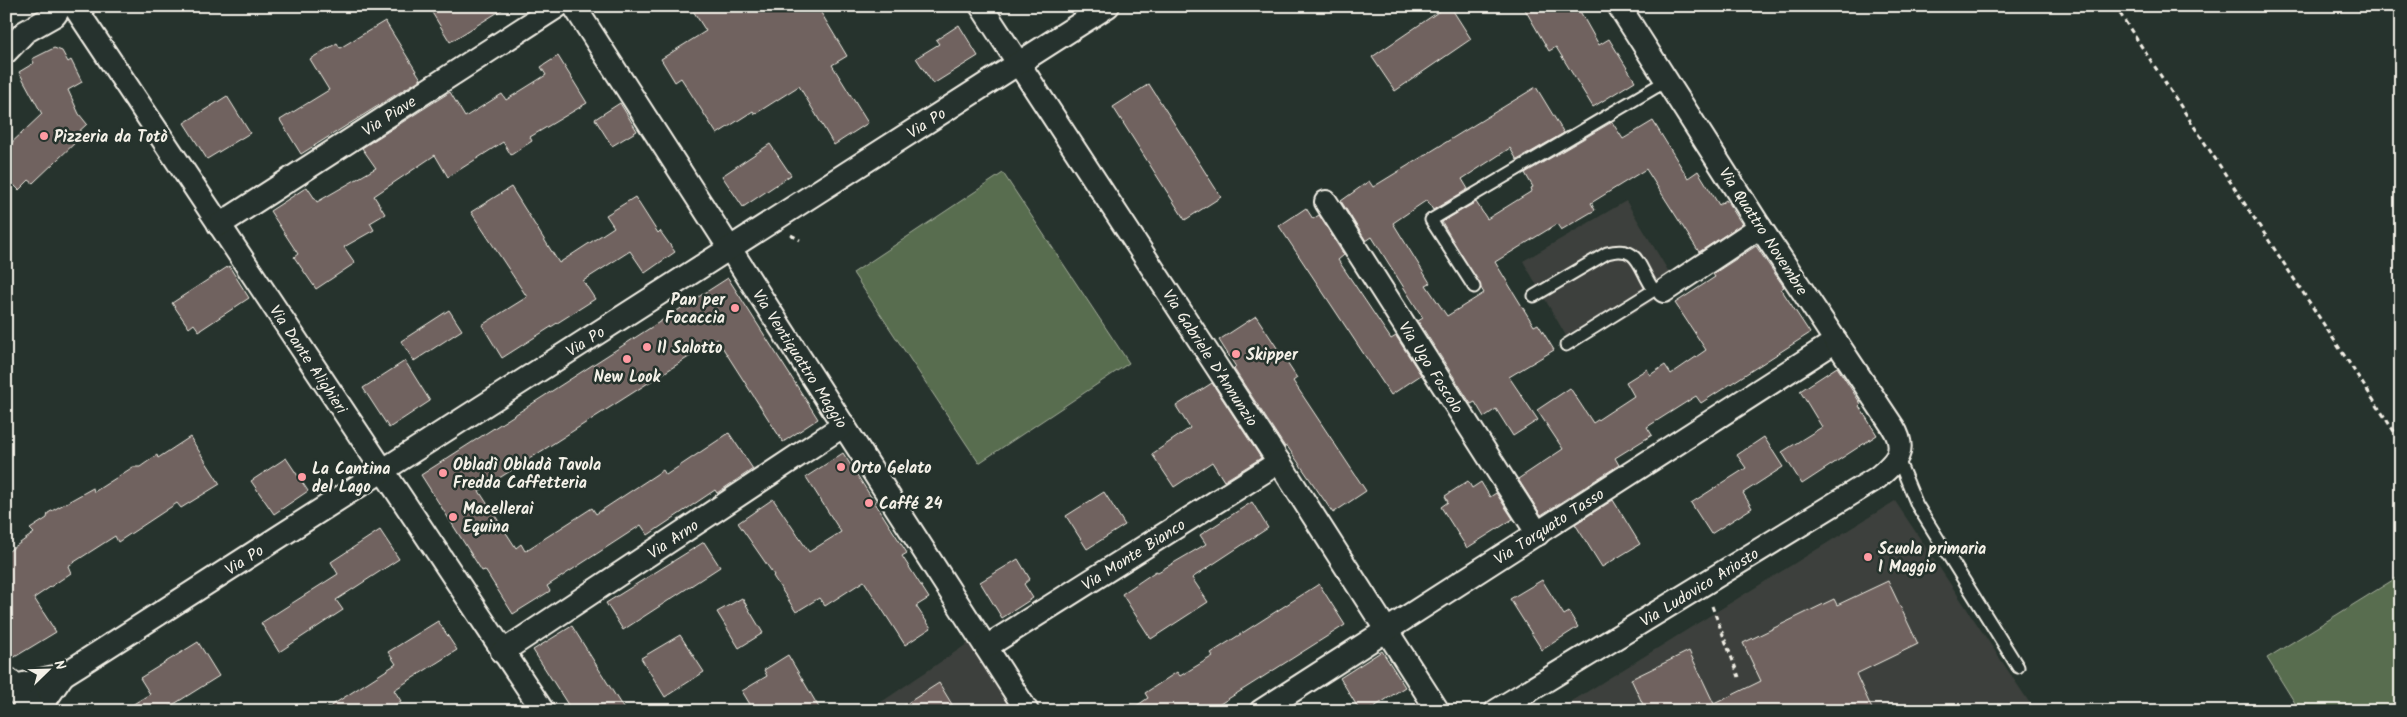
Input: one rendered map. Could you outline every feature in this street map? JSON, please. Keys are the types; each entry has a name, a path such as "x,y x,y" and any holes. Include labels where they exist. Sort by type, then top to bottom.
{"street":[{"path":"6,52 25,32 55,15 61,6"},
{"name":"Via Dante Alighieri","path":"74,6 542,711"},
{"name":"Via Piave","path":"219,225 558,6"},
{"name":"Via Ventiquattro Maggio","path":"574,6 1027,711"},
{"name":"Via Gabriele D'Annunzio","path":"981,6 1279,462 1438,711"},
{"name":"Via Po","path":"38,711 63,675 1108,6"},
{"name":"Via Quattro Novembre","path":"1619,6 1760,227 1898,434 1900,442 1898,459"},
{"name":"Via Ugo Foscolo","path":"1326,202 1538,534"},
{"path":"1659,290 1760,227"},
{"name":"Via Torquato Tasso","path":"1261,711 1836,341"},
{"name":"Via Arno","path":"502,652 844,425"},
{"name":"Via Ludovico Ariosto","path":"1496,711 1877,478 1898,459"},
{"name":"Via Monte Bianco","path":"986,647 1279,462"},
{"name":"Via Po","path":"11,683 63,675"},
{"path":"11,683 24,695 30,711"}],"lane":[{"path":"1474,287 1431,220 1666,81"},
{"path":"1534,296 1601,257 1620,250 1628,251 1636,259 1659,290 1566,346"},
{"path":"1898,459 1917,505 2018,667"}],"path":[{"path":"2115,6 2401,442"},
{"path":"1704,584 1739,677"}],"shaded area":[{"path":"1626,201 1678,287 1573,348 1523,261"},
{"name":"Scuola primaria I Maggio","path":"1895,501 2035,711 1556,711"},
{"path":"973,640 1017,711 868,711"}],"green space":[{"path":"1003,173 1129,363 979,463 853,273"},
{"path":"2401,575 2401,711 2300,711 2267,658"}],"building":[{"path":"428,6 508,6 450,42"},
{"path":"690,6 817,6 847,56 832,65 868,123 834,145 799,86 755,114 753,111 717,134 681,78 675,82 661,59 706,31"},
{"path":"1447,6 1450,6 1471,39 1395,91 1372,57"},
{"path":"1523,6 1577,6 1599,45 1609,39 1635,81 1593,107 1556,47 1549,51"},
{"path":"385,21 421,79 301,154 280,120 329,90 310,59 337,43 340,48"},
{"path":"959,25 978,56 933,84 916,58 939,44 936,40"},
{"path":"54,48 62,51 68,62 71,60 82,82 68,90 79,114 87,124 75,135 78,140 33,183 29,180 19,190 6,177 6,148 42,114 19,72 34,63 32,59"},
{"path":"558,56 587,103 530,137 532,141 511,155 503,142 448,177 435,155 374,196 385,214 370,223 374,230 344,247 355,263 316,289 294,257 298,254 270,211 307,187 317,202 376,168 362,148 450,92 465,117 502,94 506,100 546,75 541,67"},
{"path":"1149,84 1221,197 1185,220 1113,107"},
{"path":"1536,87 1564,133 1517,160 1510,148 1462,179 1468,189 1433,210 1427,200 1393,223 1430,283 1426,285 1447,316 1484,293 1442,222 1476,202 1487,219 1532,191 1531,188 1533,187 1525,173 1612,122 1623,139 1653,121 1688,178 1698,171 1719,205 1726,200 1742,224 1699,252 1646,169 1591,203 1595,210 1561,230 1557,224 1495,262 1534,326 1538,324 1554,350 1509,377 1538,420 1513,436 1496,409 1484,417 1475,402 1471,404 1418,321 1423,318 1372,237 1366,241 1341,201 1369,181 1373,187"},
{"path":"227,96 250,133 207,159 184,123"},
{"path":"620,103 637,131 612,146 595,119"},
{"path":"770,144 791,175 743,207 722,176"},
{"path":"511,187 559,263 614,227 606,215 635,197 658,233 660,231 675,252 645,273 630,251 583,281 595,299 502,358 482,325 527,297 471,212"},
{"path":"1306,208 1313,219 1319,215 1344,255 1338,260 1391,339 1396,336 1421,375 1391,395 1279,226"},
{"path":"1756,246 1784,287 1781,289 1810,333 1701,403 1696,396 1647,427 1652,435 1615,458 1619,465 1541,515 1518,479 1563,449 1537,410 1570,388 1593,423 1634,396 1626,382 1647,369 1650,375 1665,365 1671,374 1706,350 1675,303 1715,277 1713,274"},
{"path":"229,266 249,298 199,331 194,324 189,328 172,303"},
{"path":"728,278 818,419 783,442 717,339 479,491 516,548 521,544 525,551 592,508 596,514 663,470 666,475 729,433 753,469 717,493 715,490 648,535 641,525 547,586 550,591 513,614 485,570 482,571 421,475"},
{"path":"449,310 462,330 414,361 401,341"},
{"path":"1256,316 1297,378 1293,381 1366,491 1333,513 1287,446 1285,447 1234,369 1236,367 1219,340"},
{"path":"405,361 430,401 389,428 363,388"},
{"path":"1837,367 1861,404 1859,406 1877,435 1802,484 1782,452 1822,427 1800,391"},
{"path":"1212,383 1261,458 1224,481 1212,462 1174,487 1152,454 1190,428 1176,406"},
{"path":"190,437 220,484 181,508 177,503 118,542 115,536 68,566 71,573 34,598 56,632 13,658 6,647 6,553 34,533 30,529 47,518 48,513 93,488 94,492 133,467 140,467 157,455 158,458"},
{"path":"1764,437 1783,467 1743,493 1752,508 1711,534 1691,503 1746,468 1737,455"},
{"path":"843,453 907,553 902,556 929,598 916,606 931,628 905,645 864,581 825,606 819,598 796,612 774,575 738,523 773,499 809,552 841,532 806,477"},
{"path":"286,458 308,491 274,514 251,481"},
{"path":"1468,481 1472,488 1481,482 1490,497 1496,493 1513,519 1467,548 1441,507 1448,502 1445,496"},
{"path":"1104,492 1125,525 1087,549 1066,516"},
{"path":"1613,500 1640,544 1602,567 1575,524"},
{"path":"1252,502 1268,528 1192,578 1208,602 1151,639 1122,594 1156,571 1158,572 1206,544 1200,535"},
{"path":"380,530 399,559 336,600 343,610 279,652 261,623 338,574 331,562"},
{"path":"704,542 720,567 623,630 606,603"},
{"path":"1018,559 1030,579 1024,584 1033,598 1002,618 980,582"},
{"path":"1542,580 1564,615 1569,612 1578,627 1542,650 1510,599"},
{"path":"1888,581 1918,644 1856,674 1873,711 1646,711 1631,679 1689,651 1714,704 1761,681 1743,643 1834,599 1837,605"},
{"path":"1319,584 1345,625 1209,711 1129,711 1148,698 1145,693 1177,672 1180,676 1213,656 1211,653"},
{"path":"742,598 763,633 739,648 717,612"},
{"path":"438,621 457,650 394,690 401,701 386,711 323,711 396,664 388,652"},
{"path":"572,626 625,711 572,711 533,650"},
{"path":"680,635 704,672 665,697 641,658"},
{"path":"198,642 219,676 163,711 122,711 150,694 140,678"},
{"path":"1382,651 1405,687 1368,711 1360,711 1340,678"},
{"path":"788,655 821,711 754,711 742,691 767,676 764,670"},
{"path":"939,683 956,711 895,711"}],"place":[{"name":"Pizzeria da Totò","path":"44,136"},
{"name":"Pan per Focaccia","path":"735,308"},
{"name":"Il Salotto","path":"647,347"},
{"name":"Skipper","path":"1236,354"},
{"name":"New Look","path":"627,359"},
{"name":"Orto Gelato","path":"841,467"},
{"name":"Obladì Obladà Tavola Fredda Caffetteria","path":"443,473"},
{"name":"La Cantina del Lago","path":"302,477"},
{"name":"Caffé 24","path":"869,503"},
{"name":"Macellerai Equina","path":"453,517"},
{"name":"Scuola primaria I Maggio","path":"1868,557"}]}
